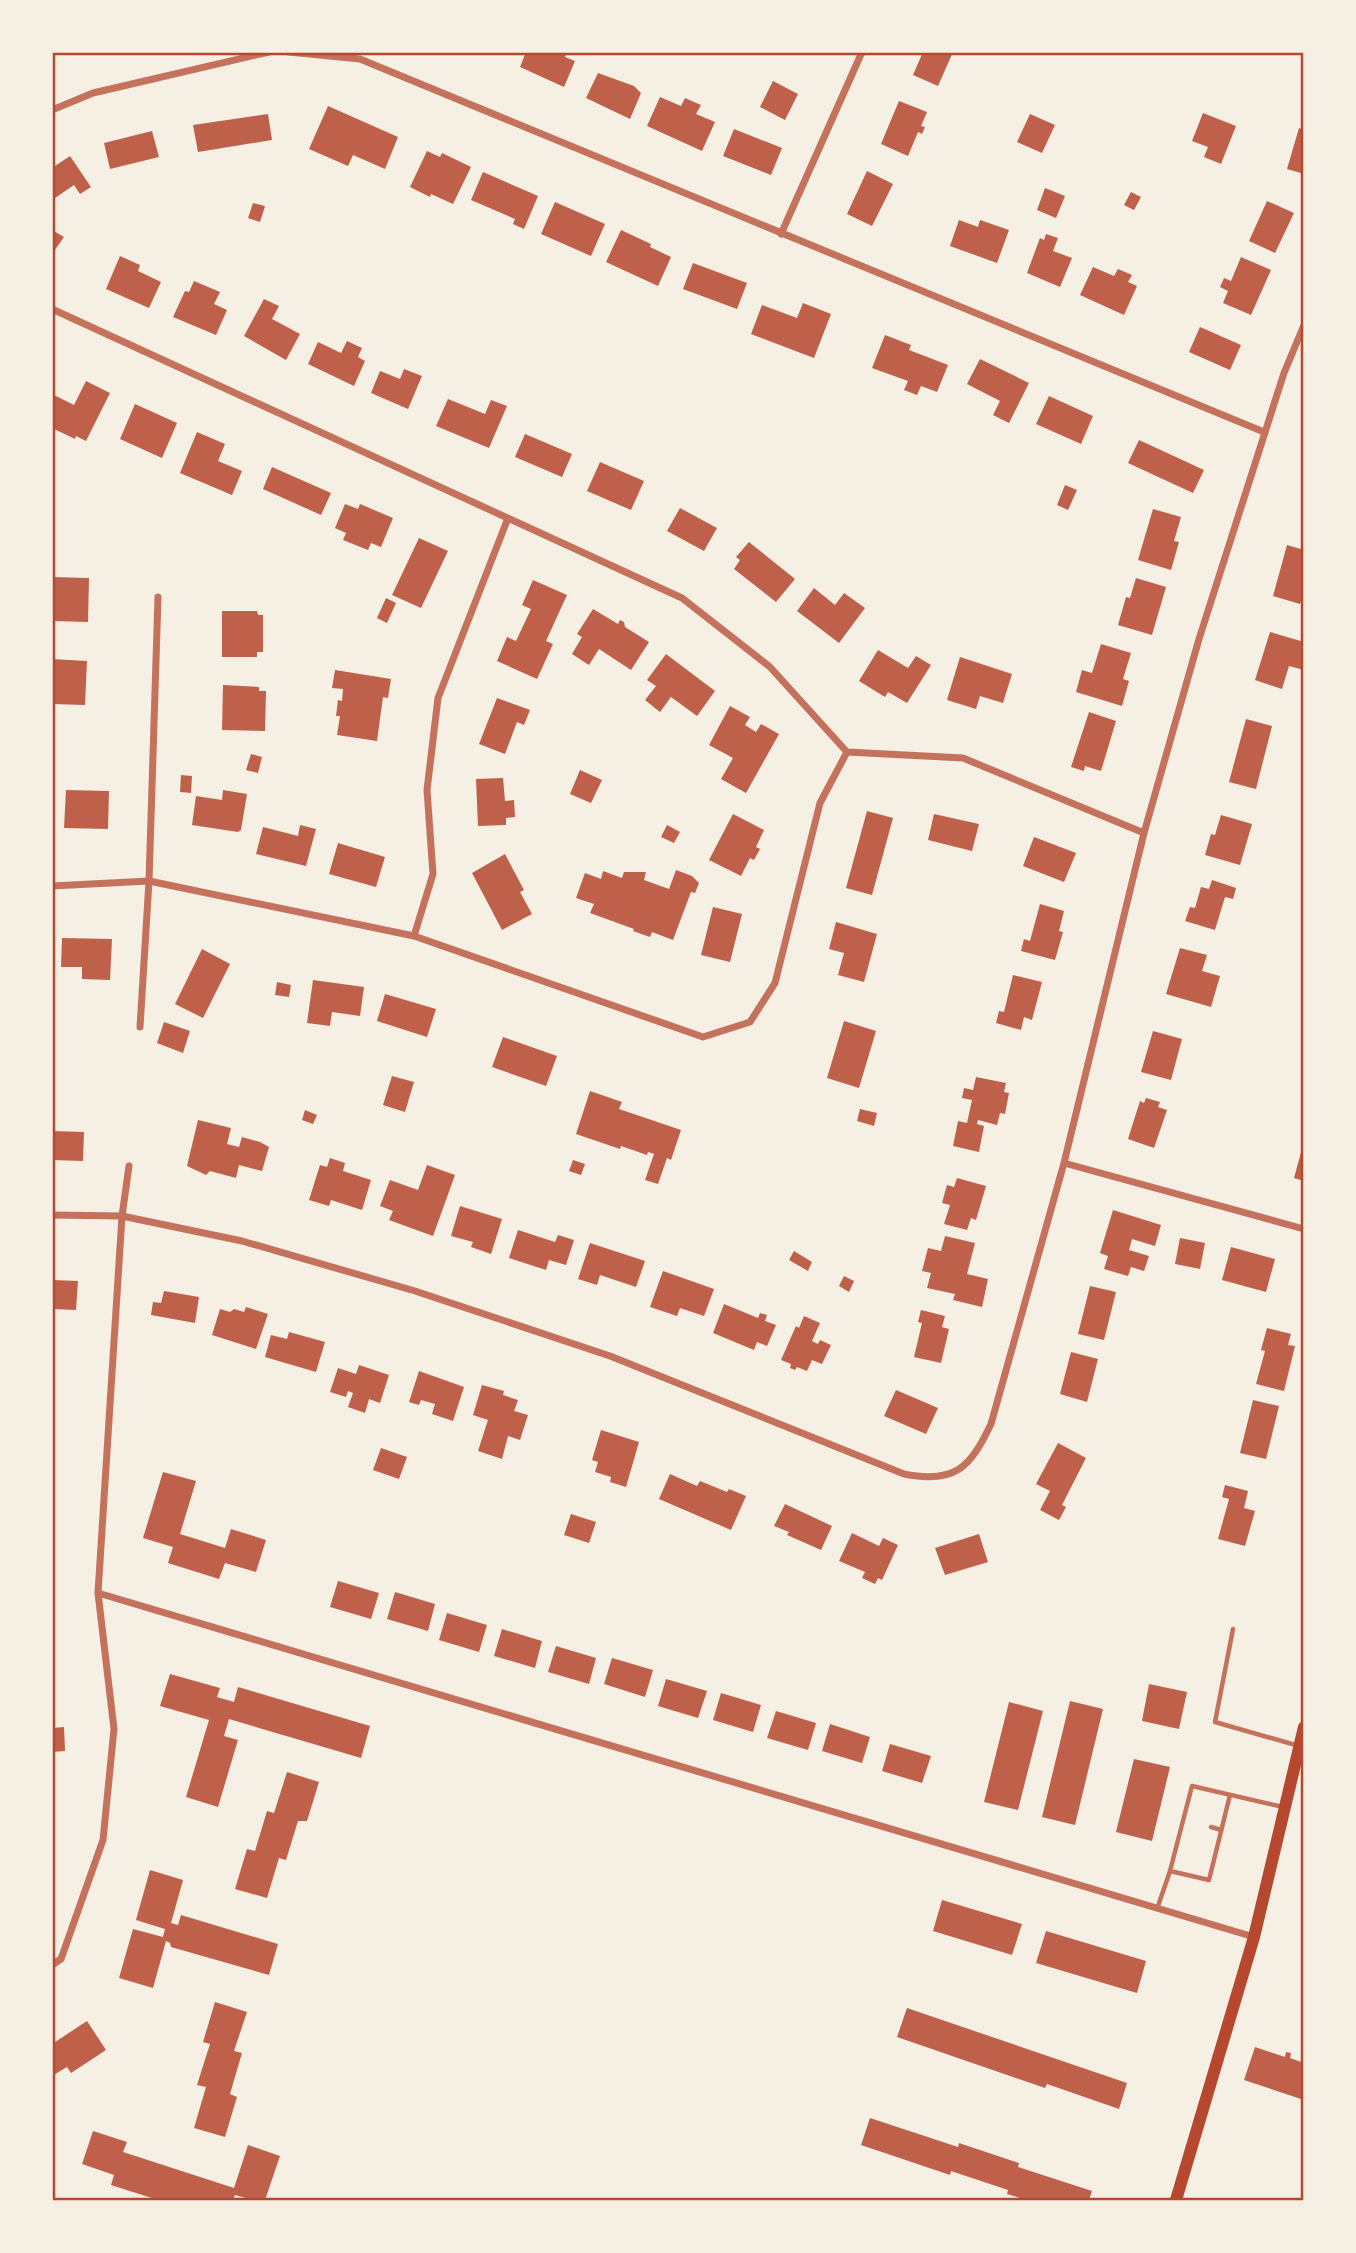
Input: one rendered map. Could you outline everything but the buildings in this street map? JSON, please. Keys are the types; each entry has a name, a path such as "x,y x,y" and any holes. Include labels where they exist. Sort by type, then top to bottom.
{"main road":[{"path":"1176,2200 1254,1937 1304,1727"}],"street":[{"path":"52,110 93,93 269,52"},
{"path":"289,52 360,58 1264,432"},
{"path":"781,234 862,52"},
{"path":"52,309 682,598 770,667 847,752 963,758 1144,833"},
{"path":"52,1214 122,1216 242,1241 428,1296 610,1356 904,1474 924,1478 953,1473 968,1464 980,1448 991,1424 1064,1163 1144,833 1199,639 1264,432 1304,325"},
{"path":"414,936 433,874 427,790 438,698 508,518"},
{"path":"140,1027 149,881 158,597"},
{"path":"52,886 149,881 414,936 703,1037 750,1022 775,983 820,803 847,752"},
{"path":"1064,1163 1304,1230"},
{"path":"52,1965 61,1959 103,1840 114,1729 98,1593 122,1216 129,1166"},
{"path":"98,1593 1254,1937"}],"lane":[{"path":"1233,1629 1216,1722 1299,1746"},
{"path":"1157,1909 1170,1871 1192,1786 1283,1808"},
{"path":"1170,1871 1209,1880 1230,1795"},
{"path":"1183,1820 1190,1822"},
{"path":"1211,1827 1221,1830"}]}
